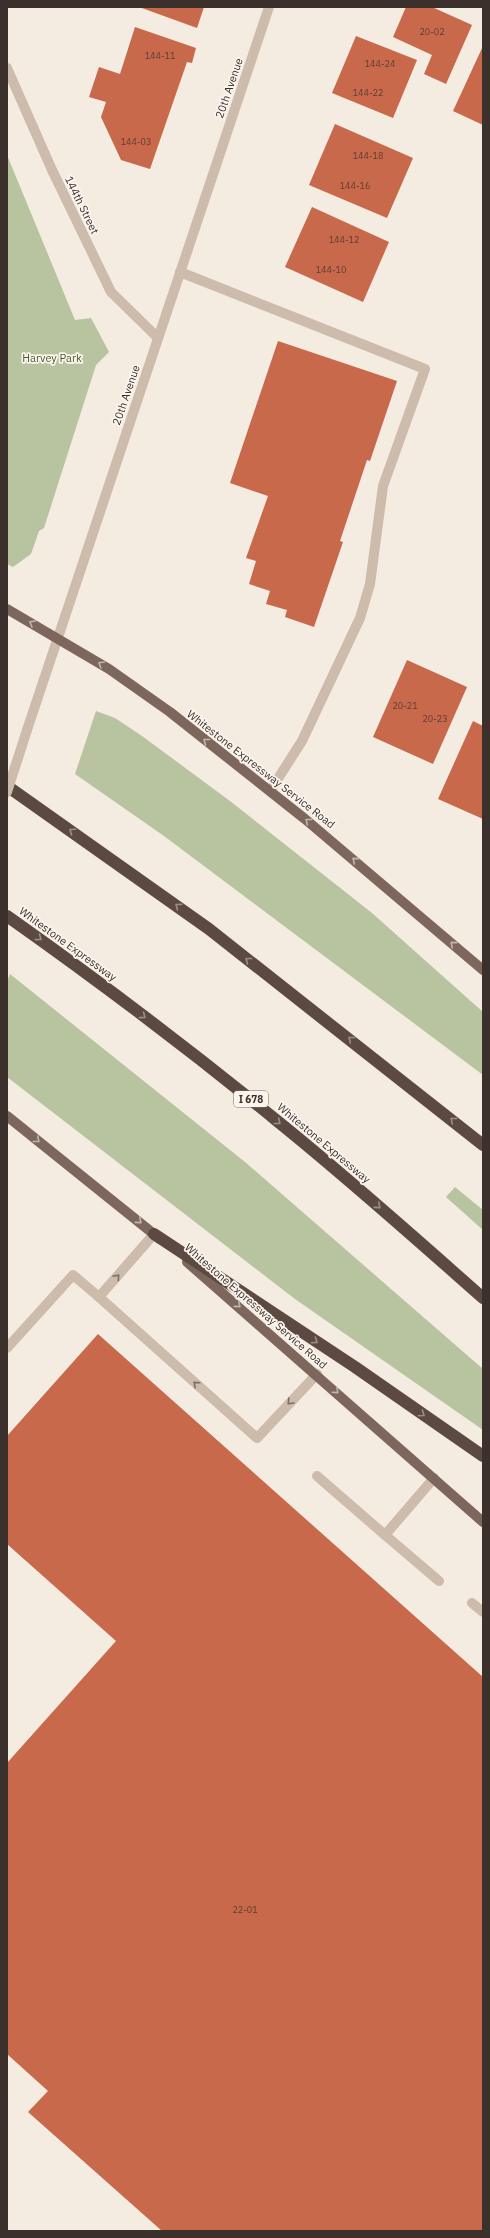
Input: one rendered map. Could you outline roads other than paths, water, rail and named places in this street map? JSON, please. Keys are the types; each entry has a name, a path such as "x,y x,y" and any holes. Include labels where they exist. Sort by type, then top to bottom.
{"highway":[{"path":"7,786 209,930 483,1144"},
{"name":"Whitestone Expressway","path":"7,916 144,1016 234,1086 332,1166 483,1298"},
{"path":"154,1234 355,1367 483,1456"}],"main road":[{"name":"Whitestone Expressway Service Road","path":"7,609 109,669 148,696 270,791 379,880 483,970"},
{"name":"Whitestone Expressway Service Road","path":"7,1116 154,1234 317,1374 483,1522"}],"street":[{"name":"20th Avenue","path":"7,792 57,638 269,7"},
{"name":"144th Street","path":"7,68 52,170 111,292 158,338"},
{"path":"180,272 425,369 383,486 370,584 360,618 302,741 270,791"},
{"path":"99,1297 154,1234"},
{"path":"7,1348 73,1275 257,1438 317,1374"},
{"path":"317,1476 438,1581"},
{"path":"385,1535 434,1478"},
{"path":"472,1603 483,1612"}],"park label":[{"name":"Harvey Park","path":"52,358"}]}
